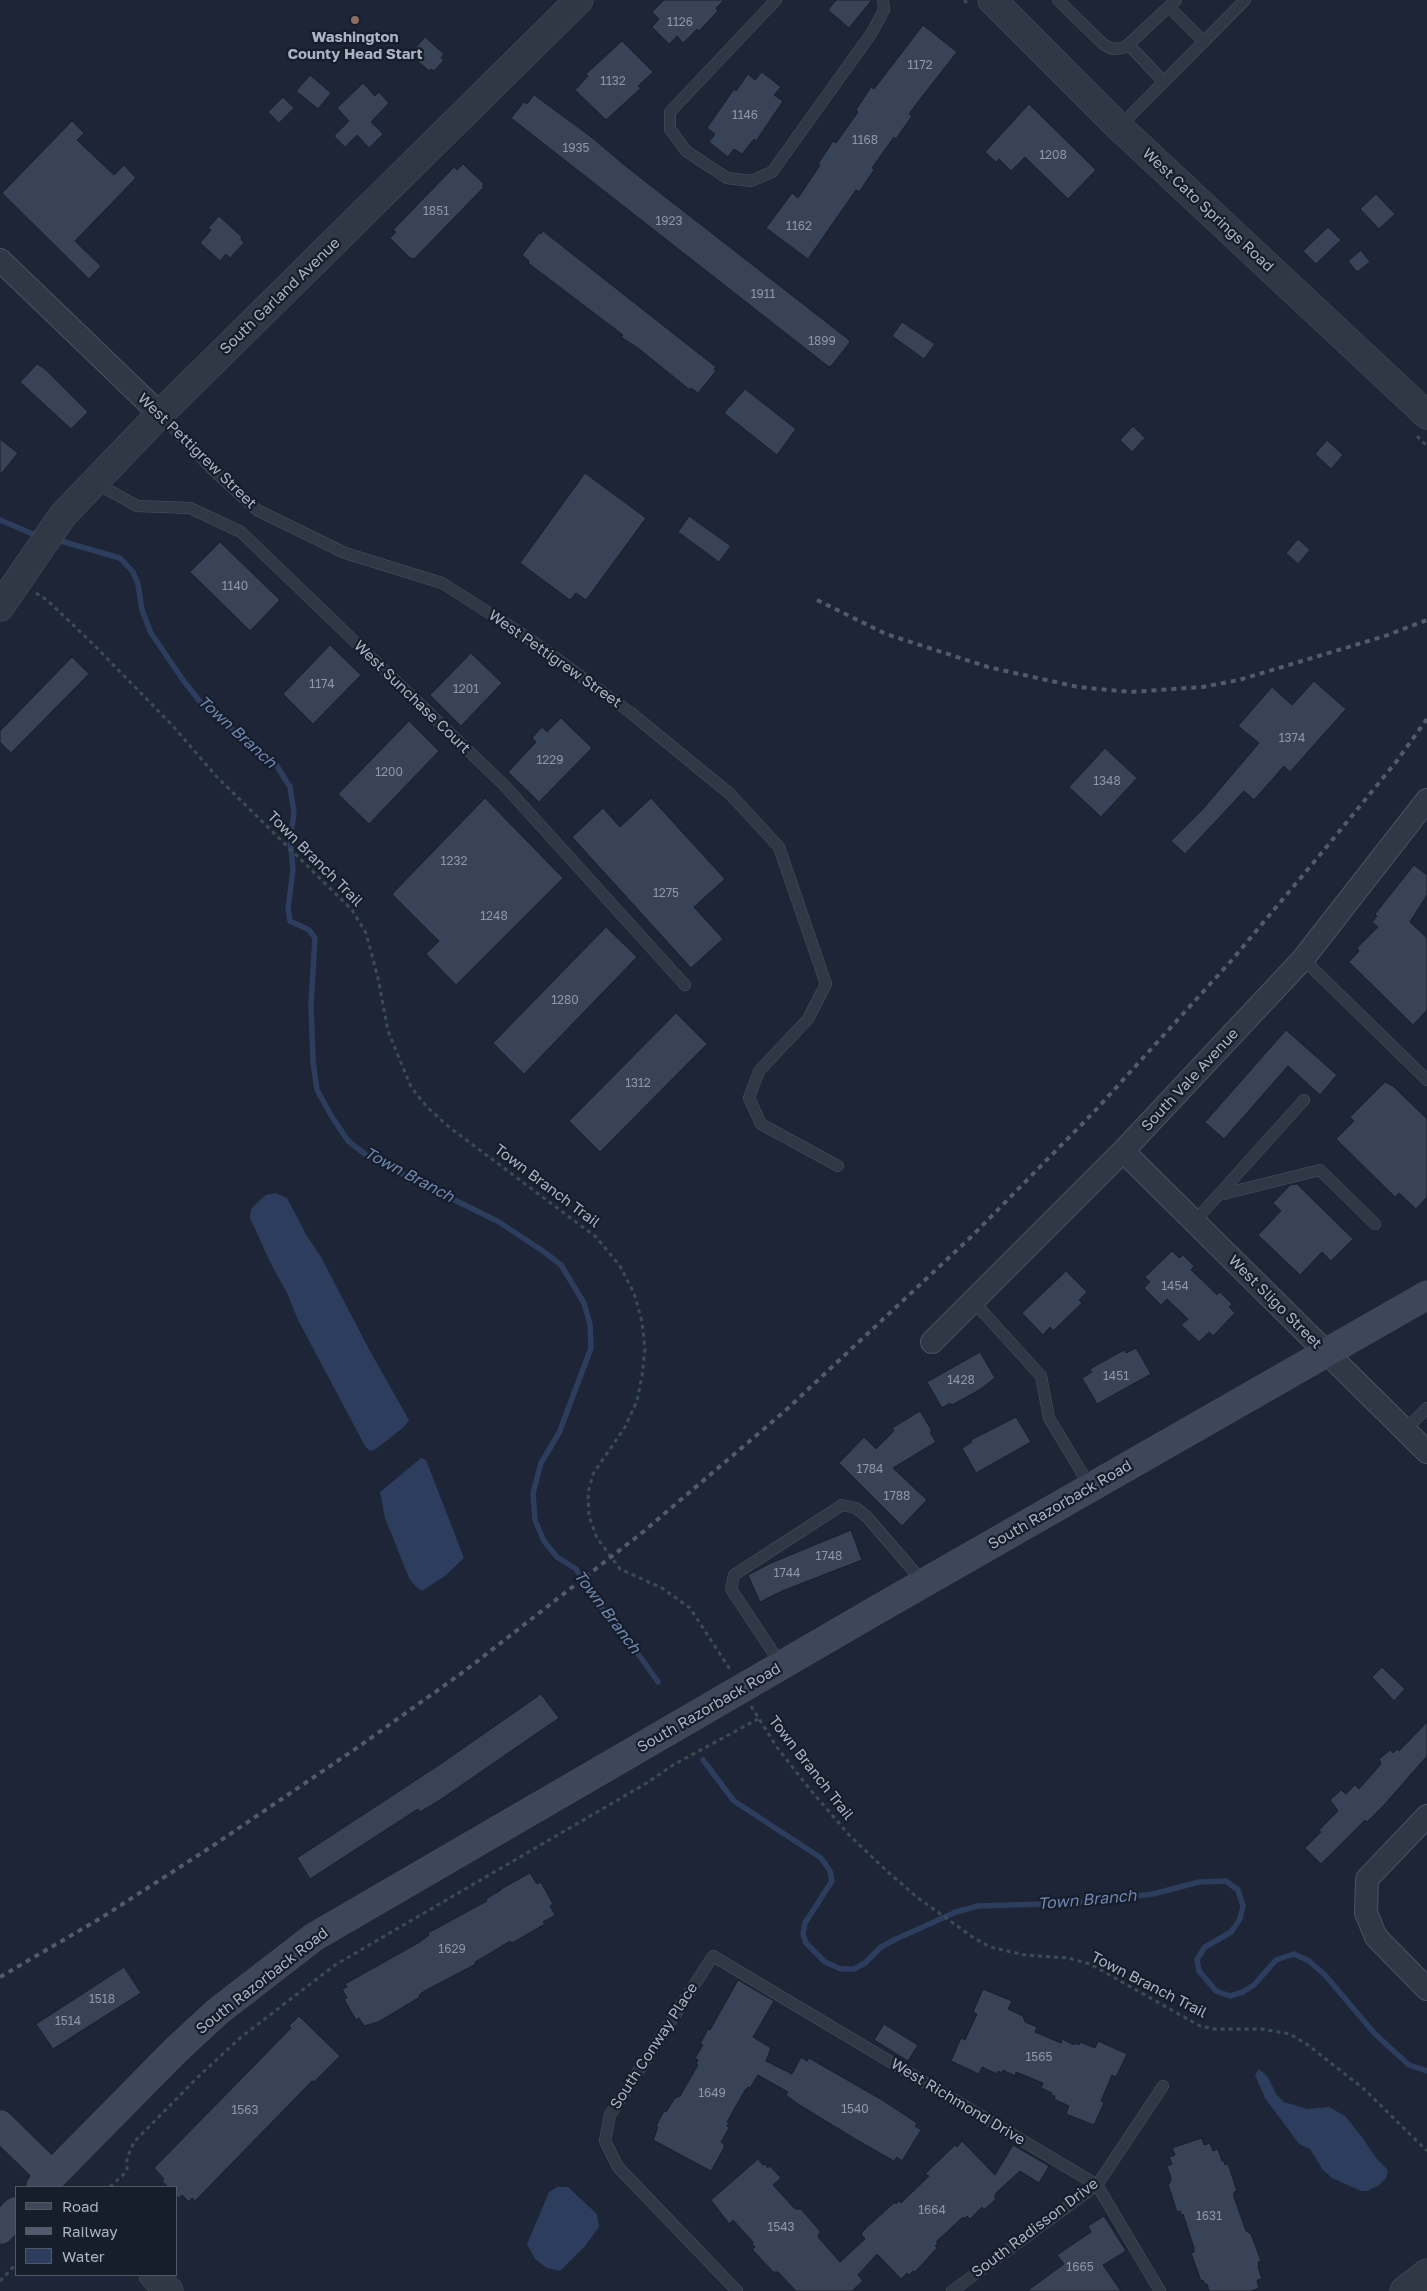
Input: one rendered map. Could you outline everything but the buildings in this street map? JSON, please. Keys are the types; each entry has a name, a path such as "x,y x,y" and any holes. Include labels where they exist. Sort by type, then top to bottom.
{"main road":[{"name":"South Razorback Road","path":"52,2184 175,2051 217,2012 314,1937 1427,1294"},
{"path":"0,2125 52,2184"},
{"path":"0,2228 15,2213"}],"street":[{"name":"South Garland Avenue","path":"0,607 64,515 94,482 160,414 578,0"},
{"name":"West Cato Springs Road","path":"992,0 1120,127 1427,416"},
{"name":"West Pettigrew Street","path":"0,260 160,414"},
{"name":"South Vale Avenue","path":"932,1342 1123,1151 1303,959 1420,825 1427,800"},
{"name":"West Sligo Street","path":"1123,1151 1427,1452"},
{"path":"1427,1816 1367,1879 1366,1913 1376,1937 1427,1989"},
{"path":"1404,2291 1427,2273"},
{"path":"154,2276 169,2291"}],"lane":[{"path":"776,0 670,112 670,129 686,151 727,178 752,181 772,172 871,34 884,10 883,0"},
{"path":"1058,0 1103,44 1112,49 1123,48 1173,3 1204,42"},
{"path":"1120,127 1245,0"},
{"path":"1128,44 1164,82"},
{"name":"West Pettigrew Street","path":"160,414 210,467 257,510 346,553 442,583 527,637 631,713 730,794 779,847 826,984 808,1019 759,1071 749,1098 761,1124 838,1166"},
{"name":"West Sunchase Court","path":"94,482 136,506 190,508 241,532 504,785 684,985"},
{"path":"1303,959 1427,1080"},
{"path":"1194,1222 1304,1100"},
{"path":"1219,1195 1320,1170 1374,1224"},
{"path":"973,1301 1042,1376 1049,1418 1091,1488"},
{"path":"1405,1430 1427,1408"},
{"path":"782,1666 731,1589 734,1575 842,1505 856,1508 867,1517 924,1583"},
{"name":"South Conway Place","path":"713,1956 610,2115 605,2141 618,2167 737,2291"},
{"name":"West Richmond Drive","path":"713,1956 1097,2185 1160,2291"},
{"name":"South Radisson Drive","path":"952,2291 1097,2185 1163,2086"}],"path":[{"name":"Town Branch Trail","path":"17,581 47,600 95,646 173,726 216,776 352,910 366,933 378,978 388,1031 411,1086 422,1100 450,1127 596,1236 620,1266 634,1293 642,1322 645,1349 637,1401 625,1427 593,1474 588,1493 589,1516 597,1538 620,1568 662,1588 690,1608 742,1690 758,1719 808,1787 850,1836 889,1873 930,1907 990,1947 1025,1955 1068,1958 1090,1964 1200,2026 1214,2029 1261,2029 1290,2034 1308,2044 1364,2089 1427,2151"},
{"path":"111,2186 127,2171 127,2158 134,2142 200,2076 240,2038 335,1965 646,1784 673,1764 758,1719"},
{"path":"0,2281 15,2265"}],"water":[{"path":"275,1193 287,1198 409,1420 404,1427 376,1449 370,1451 365,1446 298,1320 287,1293 270,1262 250,1218 251,1209 258,1202 266,1195"},
{"path":"421,1458 426,1460 464,1558 445,1576 422,1591 409,1578 385,1518 380,1492"},
{"path":"1259,2069 1268,2077 1276,2094 1284,2102 1307,2109 1329,2107 1345,2116 1376,2158 1388,2170 1386,2178 1378,2186 1367,2191 1361,2191 1332,2178 1323,2170 1310,2149 1299,2144 1265,2098 1255,2075"},
{"path":"557,2187 568,2187 597,2214 599,2227 585,2246 560,2271 547,2268 535,2259 527,2244 549,2192"}],"waterway":[{"name":"Town Branch","path":"0,520 33,534"},
{"name":"Town Branch","path":"57,540 120,558 133,572 138,584 142,610 151,633 183,680 205,708 275,763 290,787 294,813 290,839 293,870 288,909 290,921 309,930 315,938 311,1004 313,1061 317,1090 348,1141 370,1158 499,1222 543,1251 561,1265 584,1303 590,1324 591,1348 559,1433 541,1463 533,1493 535,1520 544,1541 557,1557 576,1569 597,1603 617,1624 658,1682"},
{"name":"Town Branch","path":"703,1760 734,1801 821,1858 830,1871 832,1881 805,1923 803,1934 806,1943 825,1962 841,1969 854,1969 865,1963 881,1947 894,1940 956,1912 978,1906 1073,1903 1153,1894 1199,1882 1226,1881 1238,1890 1243,1906 1240,1919 1231,1932 1205,1947 1197,1959 1199,1971 1216,1991 1230,1996 1243,1992 1254,1985 1276,1960 1294,1954 1309,1961 1325,1975 1375,2034 1409,2065 1427,2071"}],"railway":[{"path":"817,600 886,634 988,667 1078,687 1131,692 1202,687 1239,680 1385,636 1427,620"},
{"path":"0,1977 101,1918 214,1845 361,1745 466,1670 643,1532 786,1410 971,1237 1093,1113 1231,961 1396,762 1427,719"}],"place":[{"name":"Washington County Head Start","path":"355,20"}]}
